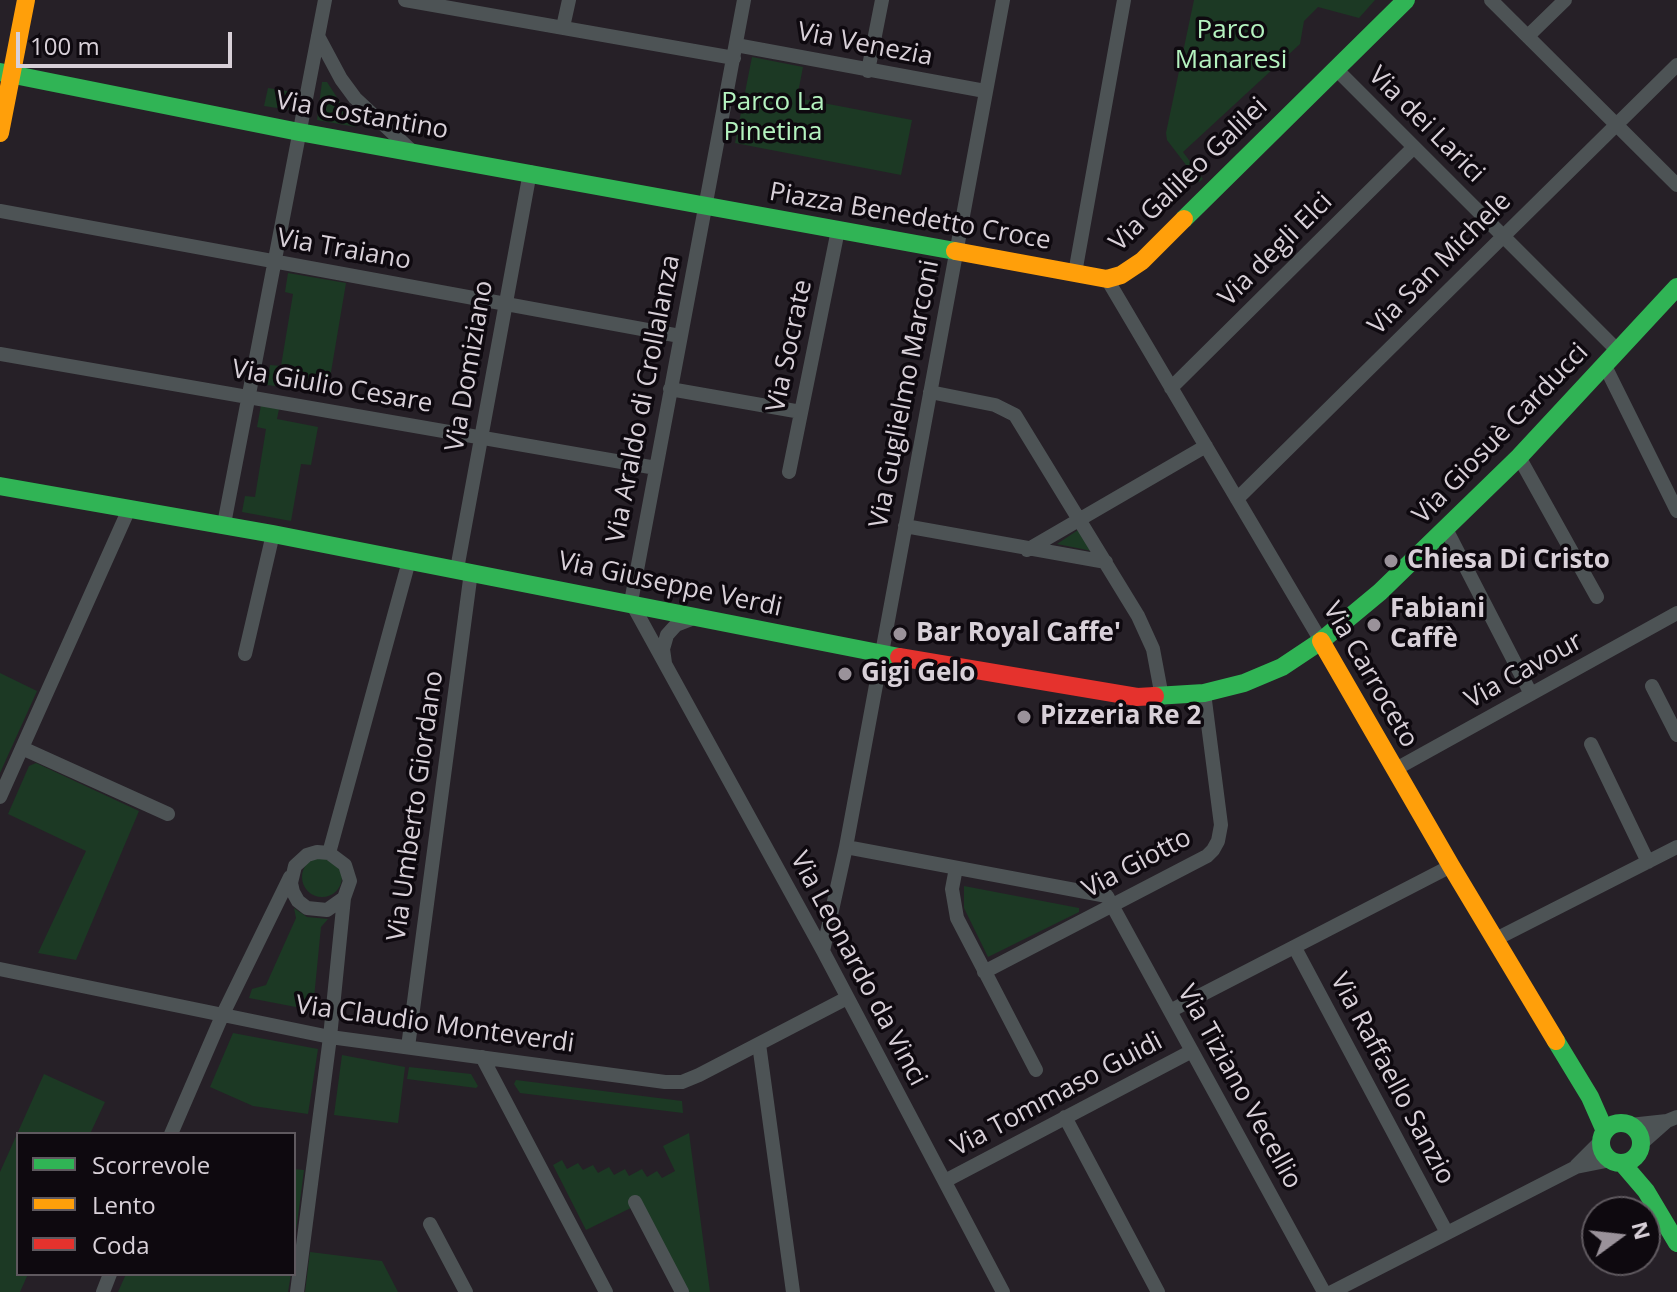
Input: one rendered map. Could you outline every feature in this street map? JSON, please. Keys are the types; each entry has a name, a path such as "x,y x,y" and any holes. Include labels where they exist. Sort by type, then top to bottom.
{"street":[{"path":"0,133 5,73 26,0"},
{"path":"224,524 325,0"},
{"name":"Via Venezia","path":"405,0 985,91"},
{"path":"563,27 569,0"},
{"name":"Via Araldo di Crollalanza","path":"631,602 744,0"},
{"path":"868,71 882,0"},
{"name":"Via Guglielmo Marconi","path":"823,951 846,847 1003,0"},
{"path":"1075,273 1124,0"},
{"name":"Via Galileo Galilei","path":"1107,279 1121,275 1142,261 1406,0"},
{"path":"1491,0 1677,185"},
{"path":"1528,36 1565,0"},
{"path":"318,36 355,98 413,152"},
{"name":"Via San Michele","path":"1237,499 1677,65"},
{"name":"Via dei Larici","path":"1336,69 1618,351"},
{"name":"Via Costantino","path":"5,73 299,132 705,205"},
{"name":"Via degli Elci","path":"1171,388 1414,147"},
{"name":"Via Domiziano","path":"464,570 481,438 530,172"},
{"name":"Piazza Benedetto Croce","path":"705,205 1107,279"},
{"name":"Via Traiano","path":"0,211 680,336"},
{"name":"Via Socrate","path":"789,472 838,230"},
{"name":"Via Carroceto","path":"1107,279 1494,940 1590,1097 1614,1130"},
{"name":"Via Giosuè Carducci","path":"1321,641 1380,592 1519,457 1677,287"},
{"name":"Via Giulio Cesare","path":"0,354 656,468"},
{"path":"1605,366 1677,511"},
{"path":"670,389 801,412"},
{"path":"930,392 995,405 1011,412 1079,517 1144,628 1153,649 1162,697"},
{"path":"1027,550 1079,517 1206,446"},
{"path":"1519,457 1597,597"},
{"name":"Via Giuseppe Verdi","path":"0,486 224,524 631,602 694,618 881,654 1121,695 1162,697 1204,693 1264,675 1321,641"},
{"path":"0,797 129,509"},
{"path":"905,526 1106,562"},
{"path":"1446,529 1531,694"},
{"path":"245,654 273,534"},
{"path":"329,853 409,561"},
{"name":"Via Umberto Giordano","path":"408,1047 464,570"},
{"name":"Via Leonardo da Vinci","path":"631,602 823,951 1000,1288"},
{"name":"Via Cavour","path":"1394,770 1677,613"},
{"path":"667,671 663,649 667,635 676,625 694,618"},
{"path":"1652,686 1677,735"},
{"name":"Via Giotto","path":"984,972 1207,856 1218,841 1220,819 1204,693"},
{"path":"1591,744 1648,862"},
{"path":"22,748 168,814"},
{"path":"846,847 1107,896 1112,905"},
{"path":"1494,940 1677,847"},
{"path":"172,1132 222,1016 292,872 307,855 329,853 338,858 348,870 350,881 344,898 330,1037 297,1292"},
{"path":"1170,1011 1451,866"},
{"path":"956,868 952,889 957,918 1036,1070"},
{"path":"292,872 293,892 307,908 327,910 344,898"},
{"name":"Via Tiziano Vecellio","path":"1112,905 1324,1292"},
{"name":"Via Raffaello Sanzio","path":"1295,948 1447,1233"},
{"name":"Via Claudio Monteverdi","path":"0,969 330,1037 674,1082 691,1079 847,998"},
{"path":"759,1044 793,1292"},
{"name":"Via Tommaso Guidi","path":"945,1181 1192,1051"},
{"path":"482,1057 606,1292"},
{"path":"1065,1117 1158,1292"},
{"path":"1576,1167 1633,1158 1640,1146 1672,1119"},
{"path":"1332,1292 1576,1167 1614,1130 1672,1119"},
{"path":"1614,1130 1638,1132 1646,1191"},
{"path":"1614,1130 1603,1152 1646,1191 1677,1243"},
{"path":"635,1202 682,1292"},
{"path":"430,1224 466,1292"},
{"path":"984,1292 1000,1288"}],"green space":[{"name":"Parco Manaresi","path":"1194,0 1375,0 1359,18 1318,7 1304,21 1300,44 1183,152 1203,179 1199,182 1167,140 1166,133"},
{"name":"Parco La Pinetina","path":"752,57 803,67 797,98 912,120 901,175 735,143"},
{"path":"322,82 327,82 356,127 317,120"},
{"path":"268,88 293,92 290,110 264,106"},
{"path":"288,273 346,283 329,384 286,377 283,387 267,385 270,365 281,366 293,294 285,292"},
{"path":"261,405 279,409 277,419 318,427 311,465 301,464 291,521 242,512 245,496 255,497 266,429 257,427"},
{"path":"1078,530 1092,551 1057,544"},
{"path":"0,673 37,691 0,773"},
{"path":"36,763 139,811 76,960 38,953 86,851 8,814 29,766"},
{"path":"322,857 336,863 342,877 336,891 322,897 308,891 302,877 308,863"},
{"path":"964,886 1079,908 1079,912 988,957 964,908"},
{"path":"294,908 307,917 328,919 321,927 314,998 323,1006 322,1012 249,998 252,989 266,985 296,918"},
{"path":"233,1033 318,1049 308,1114 253,1106 210,1087"},
{"path":"342,1055 405,1067 398,1123 334,1115"},
{"path":"409,1067 471,1074 478,1086 407,1079"},
{"path":"44,1074 105,1102 91,1132 18,1132"},
{"path":"516,1080 682,1101 683,1113 520,1093 514,1084"},
{"path":"689,1133 710,1292 687,1292 641,1203 586,1230 553,1165 562,1160 567,1169 578,1163 583,1170 593,1165 598,1173 609,1167 614,1175 625,1169 629,1176 642,1169 647,1177 657,1171 662,1178 675,1171 663,1146"},
{"path":"16,1136 16,1276 27,1276 20,1292 0,1292 0,1172"},
{"path":"296,1169 304,1170 296,1232"},
{"path":"310,1252 382,1261 398,1292 305,1292"},
{"path":"125,1276 291,1276 288,1292 118,1292"}],"traffic: fast":[{"path":"1184,219 1406,0"},
{"path":"0,72 299,132 955,251"},
{"path":"1155,696 1204,693 1244,683 1282,667 1321,641 1380,592 1519,457 1677,287"},
{"path":"0,486 273,534 899,657"},
{"path":"1556,1041 1590,1097 1605,1131"},
{"path":"1621,1123 1635,1129 1641,1143 1635,1157 1621,1163 1607,1157 1601,1143 1607,1129 1621,1123"},
{"path":"1622,1163 1646,1191 1677,1243"}],"traffic: slow":[{"path":"0,133 26,0"},
{"path":"955,251 1107,279 1121,275 1142,261 1184,219"},
{"path":"1321,641 1556,1041"}],"traffic: jam":[{"path":"899,657 1137,697 1155,696"}],"place":[{"name":"Chiesa Di Cristo","path":"1391,561"},
{"name":"Fabiani Caffè","path":"1374,625"},
{"name":"Bar Royal Caffe'","path":"900,634"},
{"name":"Gigi Gelo","path":"845,674"},
{"name":"Pizzeria Re 2","path":"1024,717"}]}
